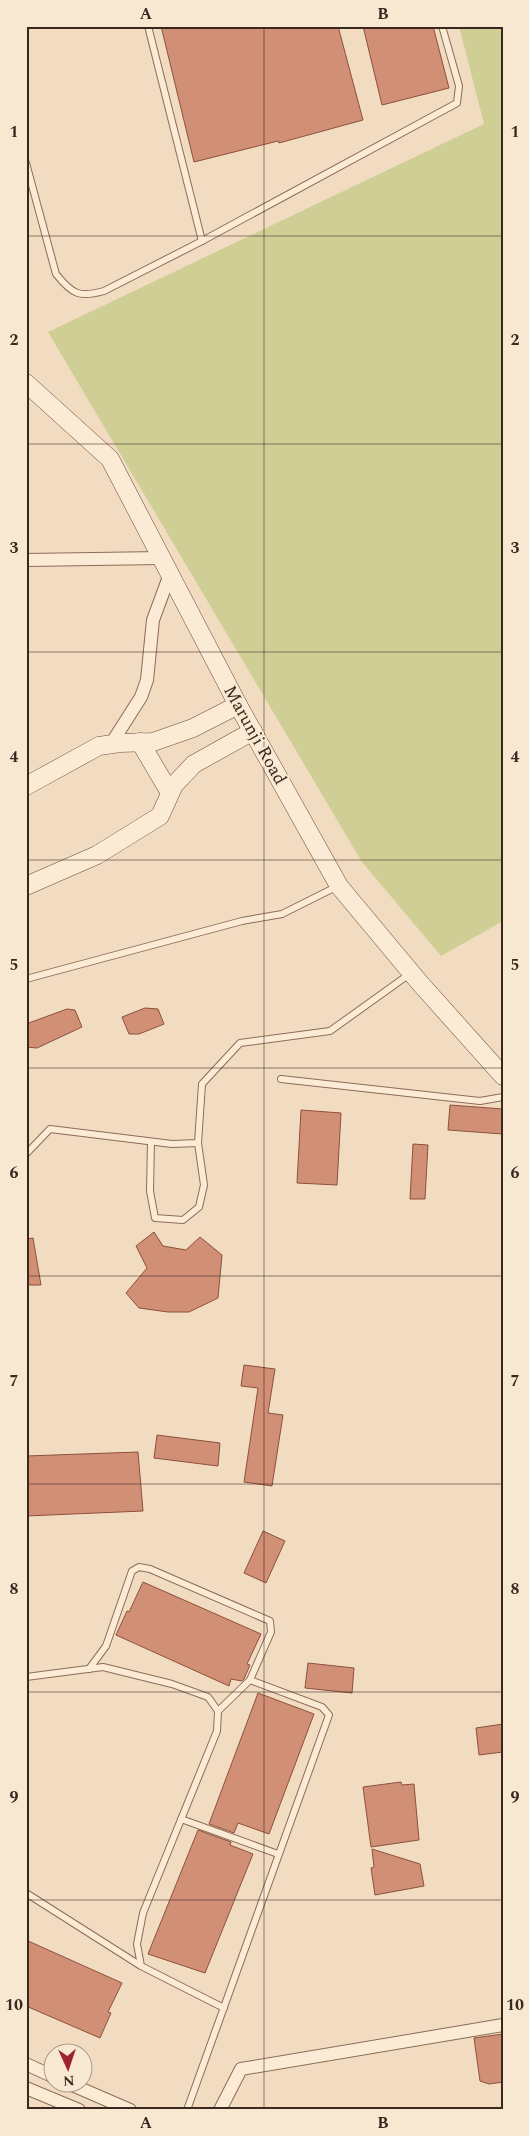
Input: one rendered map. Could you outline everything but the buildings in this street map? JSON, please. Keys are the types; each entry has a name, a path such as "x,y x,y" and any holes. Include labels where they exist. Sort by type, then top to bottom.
{"street":[{"name":"Marunji Road","path":"26,383 110,459 238,705 340,886 412,973 503,1076"},
{"path":"26,560 162,558"},
{"path":"111,744 141,698 147,680 153,620 170,574"},
{"path":"26,786 99,746 152,742 193,728 238,705"},
{"path":"26,886 97,856 160,816 174,785 194,764 253,731"},
{"path":"140,742 170,793"},
{"path":"220,2110 241,2069 503,2025"},
{"path":"26,2064 42,2071"},
{"path":"26,2088 79,2110"},
{"path":"92,2094 130,2110"}],"lane":[{"path":"148,26 202,241"},
{"path":"26,163 56,274 66,286 77,294 89,295 104,291 202,241 457,103 459,86 442,26"},
{"path":"26,979 242,921 282,914 340,886"},
{"path":"151,1142 150,1191 155,1218 183,1220 199,1207 204,1185 198,1142 202,1084 240,1043 330,1031 412,973"},
{"path":"281,1079 480,1101 503,1097"},
{"path":"26,1154 50,1129 172,1144 198,1142"},
{"path":"89,1669 106,1646 132,1571 139,1567 150,1569 270,1621 270,1632 250,1680 218,1711"},
{"path":"26,1677 103,1667 172,1684 208,1697 218,1711 218,1731 142,1913 137,1944 141,1966"},
{"path":"187,2110 329,1715 322,1707 250,1680"},
{"path":"181,1819 278,1854"},
{"path":"26,1893 141,1966 224,2008"}],"green space":[{"path":"459,26 503,26 503,921 441,956 362,862 48,332 484,124"}]}
